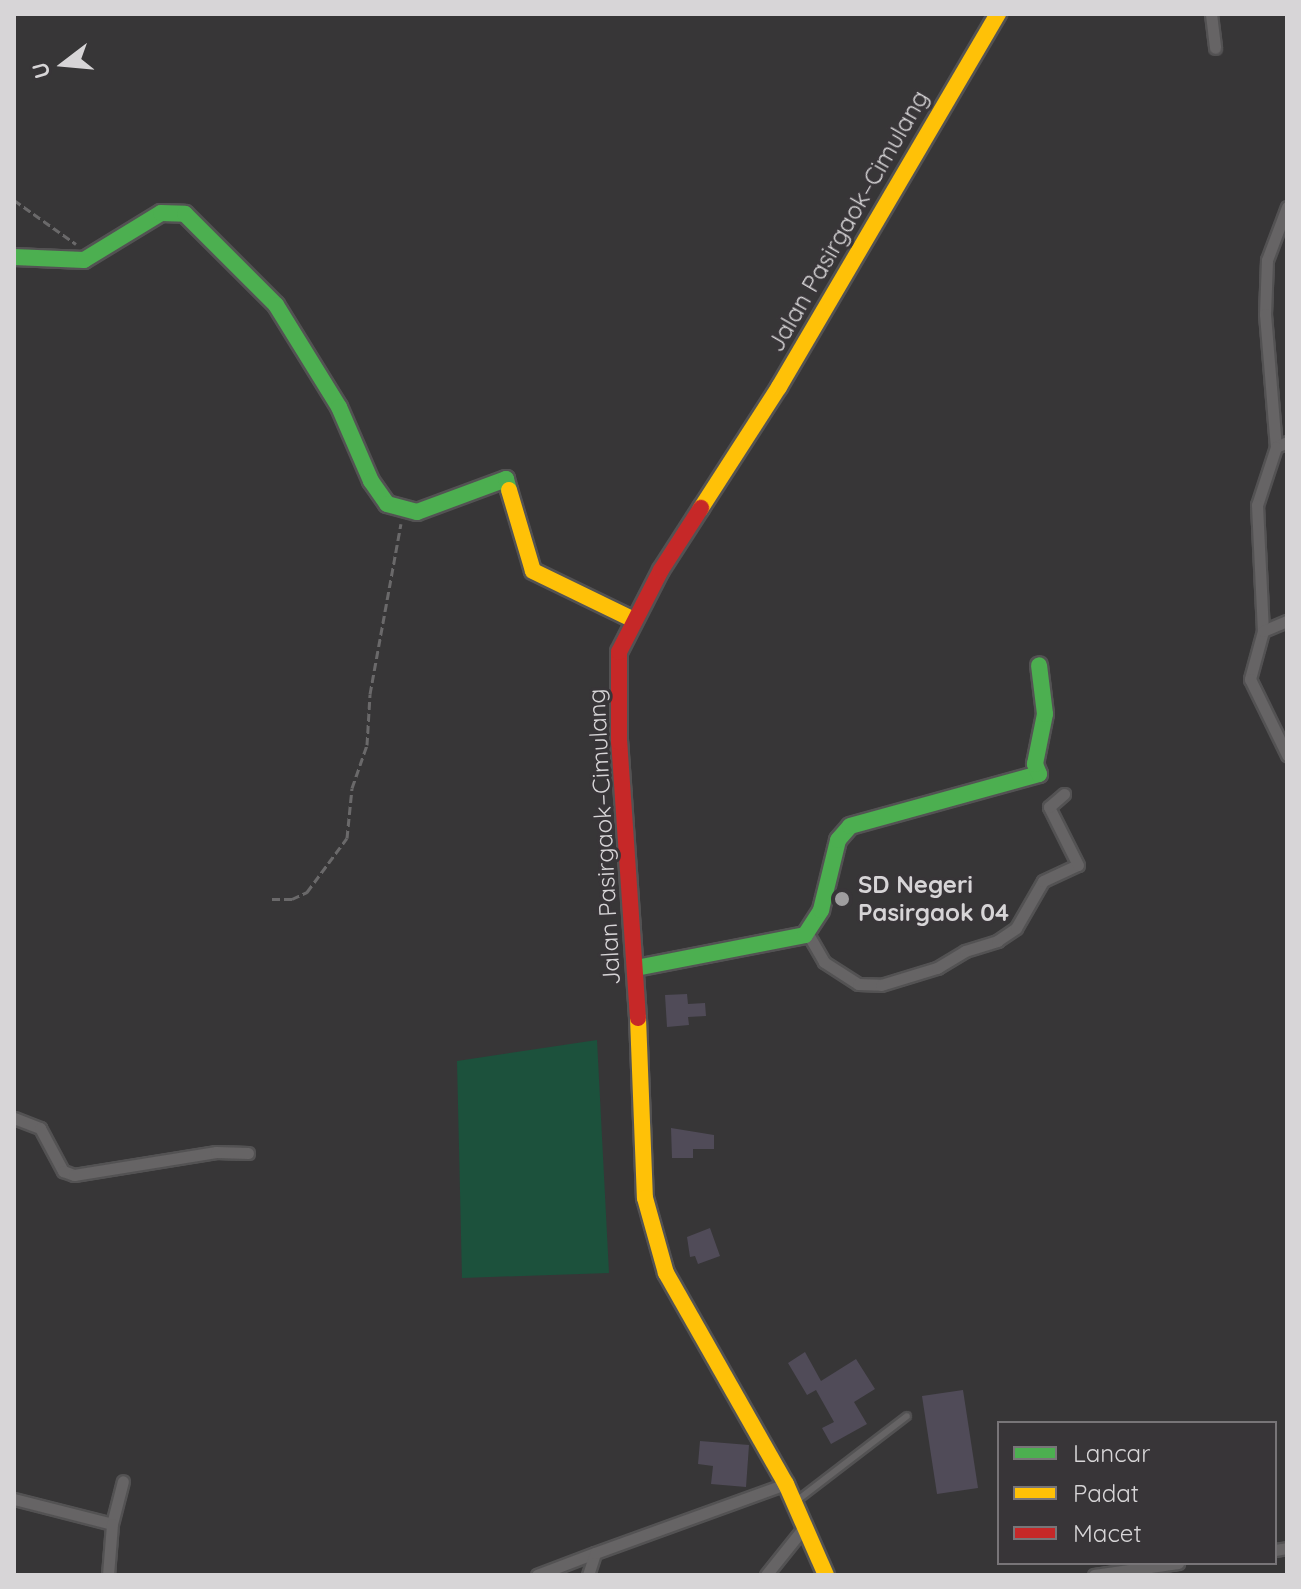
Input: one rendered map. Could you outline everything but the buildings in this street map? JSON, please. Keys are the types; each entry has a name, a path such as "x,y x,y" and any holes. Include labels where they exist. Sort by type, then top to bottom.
{"street":[{"name":"Jalan Pasirgaok–Cimulang","path":"826,1575 786,1484 666,1273 654,1241 640,1168 636,968 618,692 619,652 632,619 779,387 998,14"},
{"path":"1211,14 1215,48"},
{"path":"1286,754 1251,682 1263,631 1257,505 1281,444 1267,371 1267,268 1287,207"},
{"path":"14,257 72,261 94,256 161,213 178,211 190,217 276,305 339,407 378,494 403,512 417,512 506,479 527,562 536,574 632,619"},
{"path":"1263,631 1287,621"},
{"path":"808,934 821,910 845,829 1039,774 1035,764 1045,714 1039,665"},
{"path":"808,934 824,962 858,984 881,985 937,968 965,951 997,941 1016,928 1043,881 1078,865 1049,807 1064,794"},
{"path":"636,968 808,934"},
{"path":"14,1118 40,1128 63,1171 74,1175 216,1152 248,1153"},
{"path":"108,1575 112,1524 123,1481"},
{"path":"537,1575 786,1484"},
{"path":"14,1499 112,1524"},
{"path":"766,1575 806,1525"},
{"path":"588,1575 595,1553"},
{"path":"1094,1575 1164,1565"}],"lane":[{"path":"795,1502 907,1416"}],"path":[{"path":"14,200 94,256"},
{"path":"272,899 292,899 307,892 347,838 352,788 367,745 370,694 403,512"}],"green space":[{"path":"597,1040 609,1273 462,1278 457,1061"}],"traffic: fast":[{"path":"14,257 84,260 161,213 185,214 276,305 339,407 371,481 387,504 417,512 506,479 509,490"},
{"path":"636,968 805,935 821,910 838,840 850,826 1039,774 1035,764 1045,714 1039,665"}],"traffic: slow":[{"path":"701,508 779,387 998,14"},
{"path":"509,490 533,571 632,619"},
{"path":"638,1018 645,1198 666,1273 786,1484 826,1575"}],"traffic: jam":[{"path":"638,1018 619,742 619,652 661,570 701,508"}],"place":[{"name":"SD Negeri Pasirgaok 04","path":"842,899"}]}
